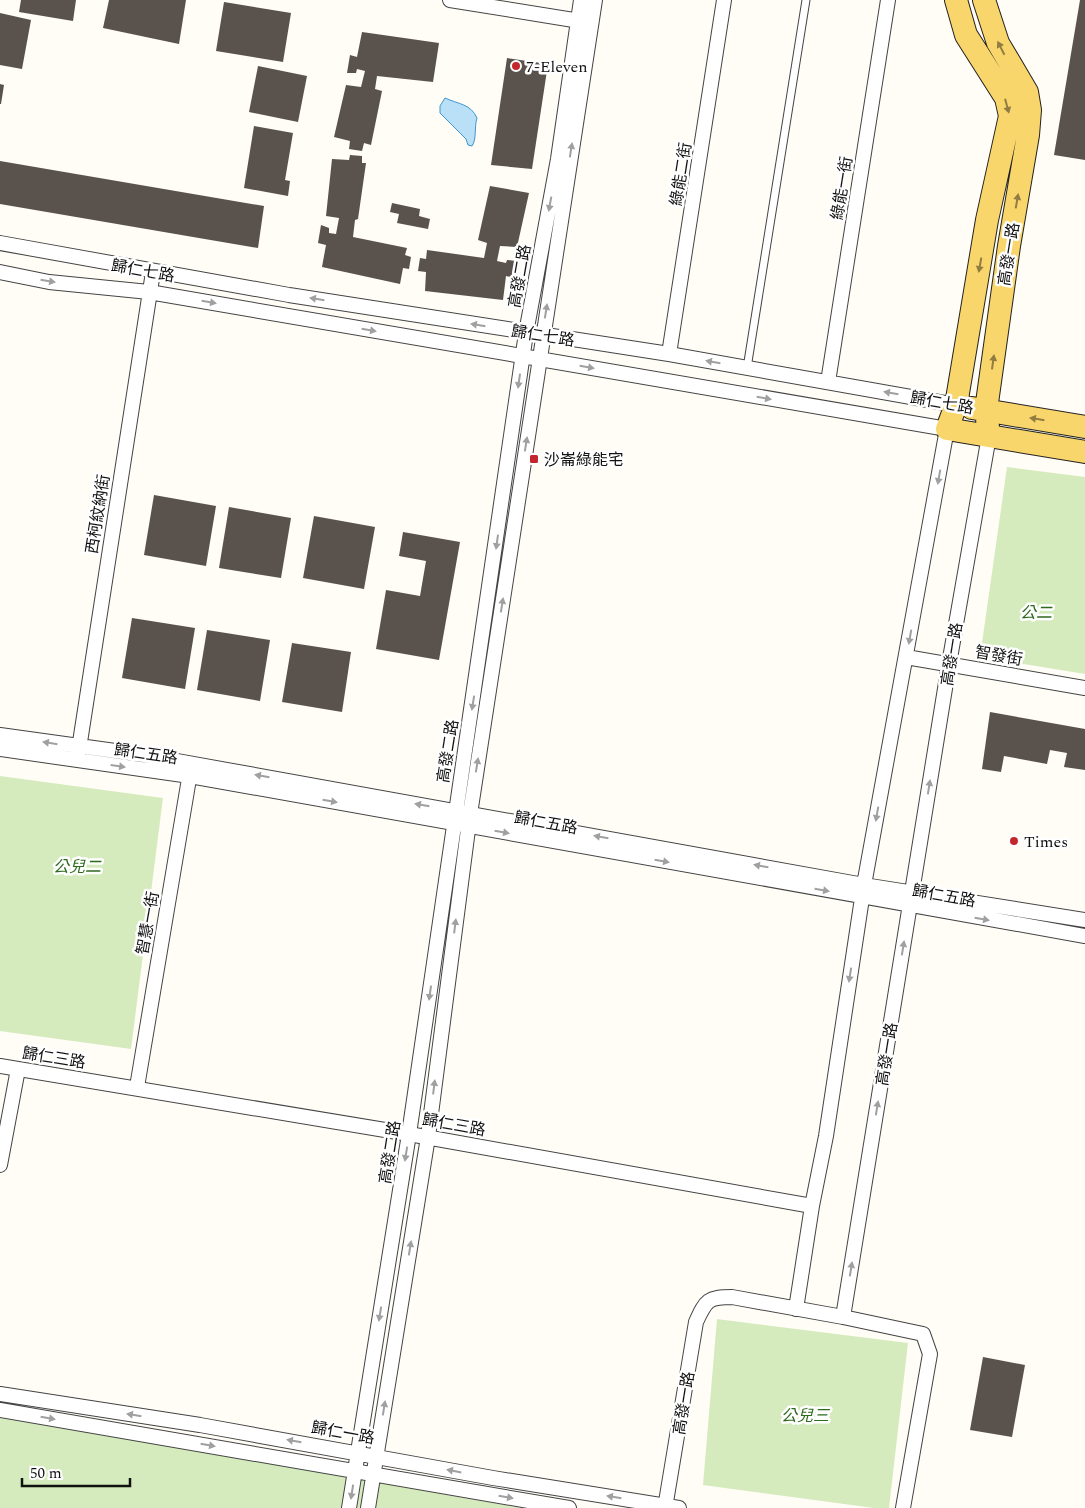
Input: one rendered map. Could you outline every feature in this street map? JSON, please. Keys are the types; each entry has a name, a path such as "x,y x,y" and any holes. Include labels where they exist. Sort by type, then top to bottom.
{"main road":[{"name":"高發一路","path":"947,429 956,405 987,220 1010,116 1006,98 966,35 956,0"},
{"name":"高發一路","path":"984,0 998,43 1027,92 1030,110 1028,135 1009,246 986,410 989,436"},
{"name":"歸仁七路","path":"956,405 1085,427"},
{"name":"歸仁七路","path":"947,429 1085,452"}],"street":[{"path":"450,0 584,22"},
{"name":"高發二路","path":"349,1508 409,1134 543,335 584,22 581,0"},
{"name":"高發二路","path":"368,1508 428,1137 462,819 526,332 584,22 595,0"},
{"name":"綠能二街","path":"669,354 724,0"},
{"name":"綠能一街","path":"828,382 888,0"},
{"name":"歸仁七路","path":"0,244 153,272 669,354 956,405"},
{"name":"歸仁七路","path":"0,272 49,282 149,292 947,429"},
{"name":"西柯紋納街","path":"78,754 153,272"},
{"name":"高發一路","path":"796,1309 812,1206 826,1136 863,891 947,429"},
{"name":"高發一路","path":"844,1317 949,664 989,436"},
{"name":"智發街","path":"906,657 1085,688"},
{"name":"歸仁五路","path":"0,735 78,754"},
{"name":"歸仁五路","path":"0,749 78,754 191,770 863,891 910,907 1085,936"},
{"name":"智慧一街","path":"137,1087 191,770"},
{"name":"歸仁五路","path":"863,891 912,892 1085,920"},
{"name":"歸仁三路","path":"0,1066 137,1087 428,1137 812,1206"},
{"path":"0,1165 18,1069"},
{"name":"高發一路","path":"665,1506 696,1322 704,1303 714,1297 732,1297 844,1317 923,1334 930,1354 903,1508"},
{"name":"歸仁一路","path":"0,1394 358,1452 493,1478 680,1508"},
{"path":"0,1410 569,1508"}],"lane":[{"path":"747,368 806,0"}],"green space":[{"name":"公二","path":"1007,467 1085,477 1085,674 980,657"},
{"name":"公兒二","path":"0,776 163,798 131,1049 0,1031"},
{"name":"公兒三","path":"717,1319 908,1343 889,1508 874,1508 703,1485"},
{"path":"0,1413 522,1508 0,1508"}],"water":[{"path":"445,98 468,107 477,118 472,146 468,145 466,139 440,113 440,106"}],"building":[{"path":"21,0 76,0 73,21 19,12"},
{"path":"109,0 186,0 179,44 103,28"},
{"path":"1080,0 1085,0 1085,160 1054,155"},
{"path":"224,2 291,13 283,62 216,51"},
{"path":"0,13 31,20 22,69 0,65"},
{"path":"362,32 439,43 433,82 377,76 375,89 382,91 371,145 364,143 362,151 349,149 350,141 334,137 346,85 361,87 365,71 357,69 356,73 347,73 350,55 357,57"},
{"path":"507,58 548,64 532,169 491,165"},
{"path":"258,66 307,76 298,122 249,112"},
{"path":"0,84 4,85 1,104 0,104"},
{"path":"254,126 293,133 285,180 290,181 288,196 244,188"},
{"path":"350,155 362,156 362,163 366,163 358,219 355,220 353,237 407,248 405,255 411,257 409,269 403,268 400,284 322,267 326,245 318,243 321,225 329,228 329,233 336,234 339,218 326,216 332,159 349,160"},
{"path":"0,161 264,206 258,248 0,204"},
{"path":"490,186 529,193 517,247 500,246 497,261 506,263 507,260 516,261 514,278 506,276 503,300 425,291 426,272 418,271 420,258 426,259 427,250 484,258 487,243 478,240"},
{"path":"392,203 420,209 419,216 430,219 428,229 397,223 399,214 390,212"},
{"path":"154,495 216,506 206,566 144,555"},
{"path":"229,507 291,518 281,578 219,568"},
{"path":"314,516 375,527 364,589 303,578"},
{"path":"403,532 460,542 439,660 376,649 386,590 420,596 426,561 399,556"},
{"path":"132,618 195,628 185,689 122,678"},
{"path":"207,630 270,640 260,701 197,690"},
{"path":"292,643 351,652 342,712 282,702"},
{"path":"990,712 1085,729 1085,770 1064,767 1067,753 1050,750 1047,764 1004,756 1001,772 982,769"},
{"path":"983,1357 1025,1365 1012,1437 970,1430"}],"place":[{"name":"7-Eleven","path":"516,66"},
{"name":"沙崙綠能宅","path":"534,459"},
{"name":"Times","path":"1014,841"}]}
